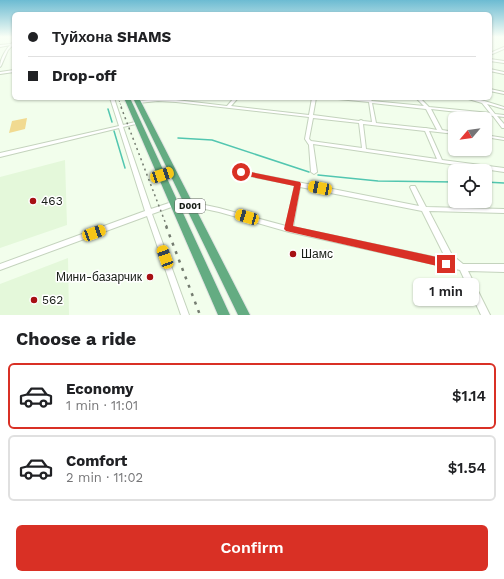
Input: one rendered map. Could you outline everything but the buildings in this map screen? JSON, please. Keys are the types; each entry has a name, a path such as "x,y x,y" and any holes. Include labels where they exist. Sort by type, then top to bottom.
{"highway":[{"name":"D001","path":"128,100 224,315"},
{"name":"D001","path":"137,100 244,315"},
{"path":"162,175 173,172"}],"street":[{"path":"0,66 6,52"},
{"path":"492,60 504,62"},
{"path":"492,70 504,73"},
{"path":"0,73 12,71"},
{"path":"492,90 504,93"},
{"path":"113,100 149,213 185,315"},
{"path":"137,100 166,100 229,106 448,132"},
{"path":"229,106 234,100"},
{"path":"314,100 307,139 311,145 314,172"},
{"path":"374,123 370,100 504,116"},
{"path":"420,100 428,108 440,131"},
{"path":"475,100 504,108"},
{"path":"483,102 504,127"},
{"path":"361,121 364,149"},
{"path":"0,154 138,122"},
{"path":"426,129 440,160"},
{"path":"492,137 502,138 504,144"},
{"path":"309,142 504,170"},
{"path":"241,172 425,209 504,211"},
{"path":"289,229 298,184"},
{"path":"413,187 450,257 462,267 486,315"},
{"path":"0,267 175,203"},
{"path":"192,210 205,207 289,229 462,267 504,268"}],"shaded area":[{"path":"27,118 25,129 9,133 12,121"},
{"name":"463","path":"65,160 67,225 0,248 0,177"},
{"name":"562","path":"68,258 69,315 0,315 0,284"}],"waterway":[{"path":"108,109 112,122"},
{"path":"114,131 125,168"},
{"path":"178,138 212,140 309,172"},
{"path":"318,175 378,181 448,182"},
{"path":"492,182 504,183"}],"railway":[{"path":"119,100 122,108"},
{"path":"121,107 167,227"},
{"path":"166,226 200,315"}],"place":[{"name":"463","path":"33,201"},
{"name":"Шамс","path":"293,254"},
{"name":"Мини-базарчик","path":"150,277"},
{"name":"562","path":"34,300"}],"route":[{"path":"241,172 298,184 289,229 446,264"}]}
